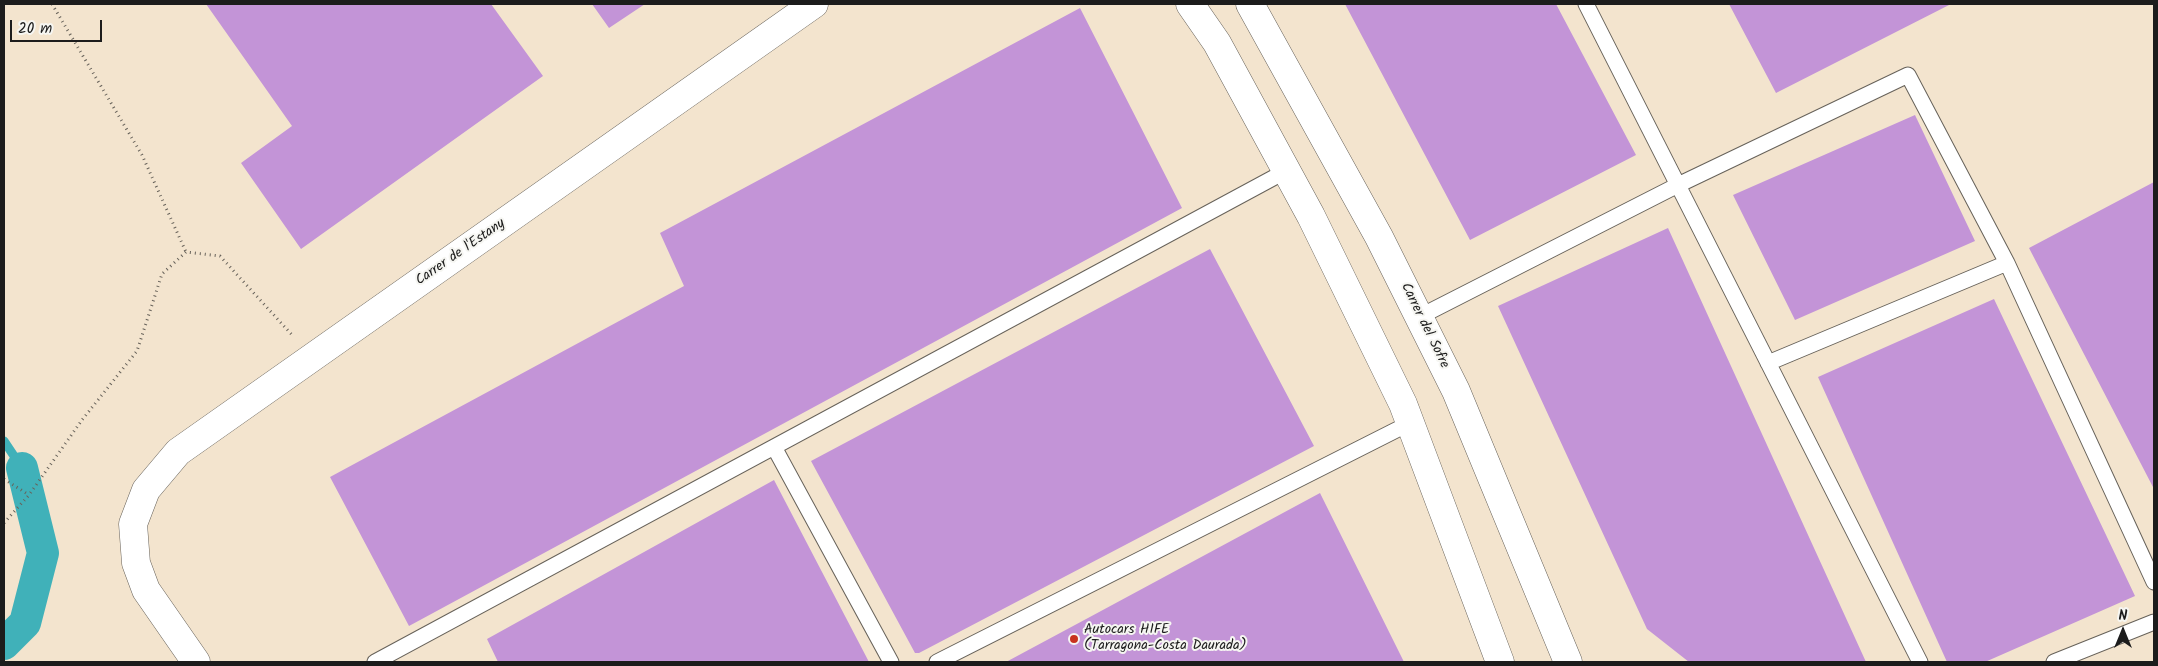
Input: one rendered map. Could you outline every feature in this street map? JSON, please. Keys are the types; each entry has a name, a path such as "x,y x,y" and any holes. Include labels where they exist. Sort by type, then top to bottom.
{"street":[{"name":"Carrer de l'Estany","path":"196,662 146,590 136,563 133,524 146,490 178,452 814,4"},
{"path":"1190,4 1217,43 1310,216 1403,404 1500,662"},
{"name":"Carrer del Sofre","path":"1250,4 1379,237 1456,391 1568,662"}],"lane":[{"path":"1586,4 1920,662"},
{"path":"1419,317 1678,185 1908,75 2007,263 2154,582"},
{"path":"375,662 1286,171"},
{"path":"1768,363 2007,263"},
{"path":"937,662 1410,423"},
{"path":"774,447 891,662"},
{"path":"2054,662 2154,622"}],"path":[{"path":"52,4 142,155 186,252"},
{"path":"4,523 29,495 82,420 137,351 162,274 186,252 220,256 289,333 316,355"},
{"path":"4,479 29,495"}],"building":[{"path":"206,4 491,4 543,76 301,249 241,163 292,126"},
{"path":"592,4 645,4 609,28"},
{"path":"1345,4 1556,4 1636,155 1470,240"},
{"path":"1729,4 1951,4 1776,93"},
{"path":"1080,8 1182,208 409,626 330,477 684,286 660,233"},
{"path":"1915,115 1975,241 1795,320 1733,195"},
{"path":"2154,182 2154,489 2029,248"},
{"path":"1668,228 1866,662 1689,662 1647,629 1498,306"},
{"path":"1210,249 1314,446 919,653 915,653 811,461"},
{"path":"1994,299 2135,596 1985,662 1947,662 1818,377"},
{"path":"774,480 869,662 498,662 487,639"},
{"path":"1320,493 1404,662 1006,662 1088,618"}],"waterway":[{"path":"4,441 22,468"},
{"path":"4,644 25,623 43,553 22,468"}],"place":[{"name":"Autocars HIFE (Tarragona-Costa Daurada)","path":"1074,639"}]}
